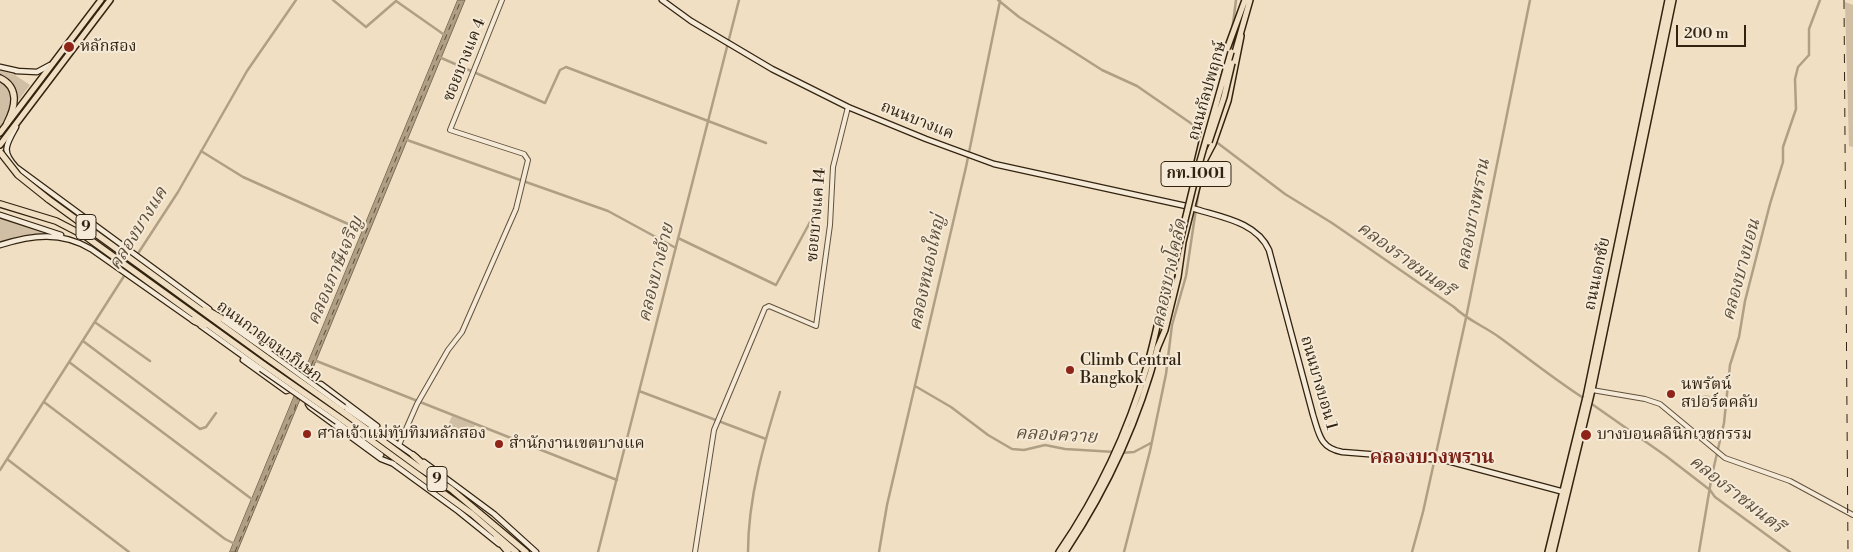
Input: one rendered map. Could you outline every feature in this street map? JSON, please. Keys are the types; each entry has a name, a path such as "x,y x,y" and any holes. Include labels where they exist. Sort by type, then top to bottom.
{"highway":[{"path":"0,78 9,84 14,94 14,108 8,122"},
{"name":"ถนนกาญจนาภิเษก","path":"2,156 18,175 48,199 177,293 268,356 483,523 516,552"},
{"name":"ถนนกาญจนาภิเษก","path":"0,204 38,215 74,230 120,260 262,367 341,414 451,489 525,550"},
{"path":"177,293 221,318"},
{"path":"193,320 222,335"},
{"path":"413,455 451,489"},
{"path":"483,523 507,552"}],"main road":[{"path":"0,133 101,0"},
{"path":"0,145 110,0"},
{"name":"ถนนบางแค","path":"662,0 772,69 848,107 964,153 1020,170 1193,208"},
{"name":"ถนนกัลปพฤกษ์","path":"1155,348 1172,262 1193,208 1200,148 1246,0"},
{"name":"ถนนกัลปพฤกษ์","path":"1155,348 1165,330 1205,158 1217,134 1230,91 1250,0"},
{"name":"ถนนเอกชัย","path":"1550,552 1588,398 1668,0"},
{"name":"ถนนเอกชัย","path":"1588,398 1592,390 1606,308 1673,0"},
{"name":"ถนนกัลปพฤกษ์","path":"1168,299 1196,175 1228,53 1238,32 1241,16"},
{"name":"ถนนกัลปพฤกษ์","path":"1065,552 1096,502 1143,398 1202,163 1224,97 1241,36"},
{"path":"16,71 42,71 57,58"},
{"path":"0,67 34,75 40,81 41,91"},
{"path":"22,117 2,156 148,262 268,356"},
{"name":"ถนนบางบอน 1","path":"1193,208 1248,227 1259,234 1266,245 1304,386 1324,445 1342,452 1435,459 1565,493"},
{"path":"0,215 74,240 92,249 193,320 283,389 288,391 292,389 298,369 235,324 210,310"},
{"path":"0,245 42,236 74,240"},
{"path":"1172,262 1180,264"},
{"path":"208,332 262,367"},
{"path":"394,464 381,458 308,406 316,386 321,384 398,444 488,509 536,552"},
{"path":"341,414 398,444"},
{"path":"341,414 394,464 458,511 507,552"},
{"name":"ถนนกัลปพฤกษ์","path":"1060,552 1118,452"}],"street":[{"name":"ซอยบางแค 4","path":"398,444 420,398 448,350 462,332 516,209 528,160 524,154 450,130 502,0"},
{"name":"ซอยบางแค 14","path":"695,552 714,430 764,308 769,306 816,326 830,224 833,167 848,107"},
{"path":"1592,390 1645,399 1660,404 1712,450 1731,462 1790,481 1853,515"}],"shaded area":[{"path":"458,0 465,0 237,552 230,552"},
{"path":"1845,2 1853,5 1853,147 1849,146"},
{"path":"0,70 15,75 30,85 15,105 15,93 0,76"},
{"path":"0,80 11,91 12,107 0,127"},
{"path":"0,216 48,233 16,237 0,243"},
{"path":"1706,395 1711,397 1713,402 1711,407 1706,409 1701,407 1699,402 1701,397"},
{"path":"452,416 475,425 468,439 446,430"}],"waterway":[{"name":"คลองบางแค","path":"137,255 178,192 247,71 296,0"},
{"path":"333,0 366,27 396,1 446,36"},
{"name":"คลองบางอ้าย","path":"598,552 739,0"},
{"name":"คลองราชมนตรี","path":"998,0 1019,17 1102,70 1137,86 1205,133"},
{"name":"คลองบางโคลัด","path":"1232,31 1236,0"},
{"name":"คลองบางพราน","path":"1412,552 1423,512 1466,318 1530,0"},
{"name":"คลองบางบอน","path":"1699,552 1712,475 1724,423 1730,365 1739,337 1745,301 1770,204 1783,162 1783,147 1796,109 1795,79 1798,67 1809,55 1809,29 1820,0"},
{"name":"คลองหนองใหญ่","path":"879,552 887,505 966,167 1000,1"},
{"path":"439,57 545,103 560,70 566,67 766,143"},
{"name":"คลองบางโคลัด","path":"1219,104 1224,85"},
{"path":"407,140 608,211 676,248"},
{"name":"คลองราชมนตรี","path":"1215,141 1285,194 1332,223 1454,307 1464,316 1493,333 1585,399"},
{"name":"คลองภาษีเจริญ","path":"201,151 243,177 366,232"},
{"name":"คลองบางโคลัด","path":"1203,175 1206,161"},
{"name":"คลองบางโคลัด","path":"1124,552 1150,451 1166,374 1172,325 1186,276 1200,182"},
{"path":"678,238 776,285 823,198"},
{"name":"คลองบางแค","path":"0,470 133,262"},
{"path":"96,323 150,361"},
{"path":"83,341 200,429 206,427 216,413"},
{"path":"314,360 617,480"},
{"path":"69,362 253,500"},
{"name":"คลองควาย","path":"915,386 951,407 988,435 1012,449 1024,450 1045,445 1065,449 1115,452"},
{"path":"639,391 766,439"},
{"path":"748,552 754,491 768,431 780,392"},
{"path":"44,402 225,539 235,544"},
{"name":"คลองราชมนตรี","path":"1589,402 1666,456 1710,490 1715,497 1790,552"},
{"name":"คลองควาย","path":"1120,453 1134,452 1151,443"},
{"path":"7,459 129,552"}],"ferry route":[{"path":"307,376 461,0"},
{"path":"235,552 290,417 294,412 298,396"}],"railway":[{"path":"0,139 106,0"},
{"path":"1844,0 1848,552"}],"place":[{"name":"หลักสอง","path":"69,47"},
{"name":"Climb Central Bangkok","path":"1070,370"},
{"name":"นพรัตน์ สปอร์ตคลับ","path":"1671,394"},
{"name":"ศาลเจ้าแม่ทับทิมหลักสอง","path":"307,434"},
{"name":"บางบอนคลินิกเวชกรรม","path":"1586,435"},
{"name":"สำนักงานเขตบางแค","path":"499,444"}],"district":[{"name":"คลองบางพราน","path":"1432,458"}]}
